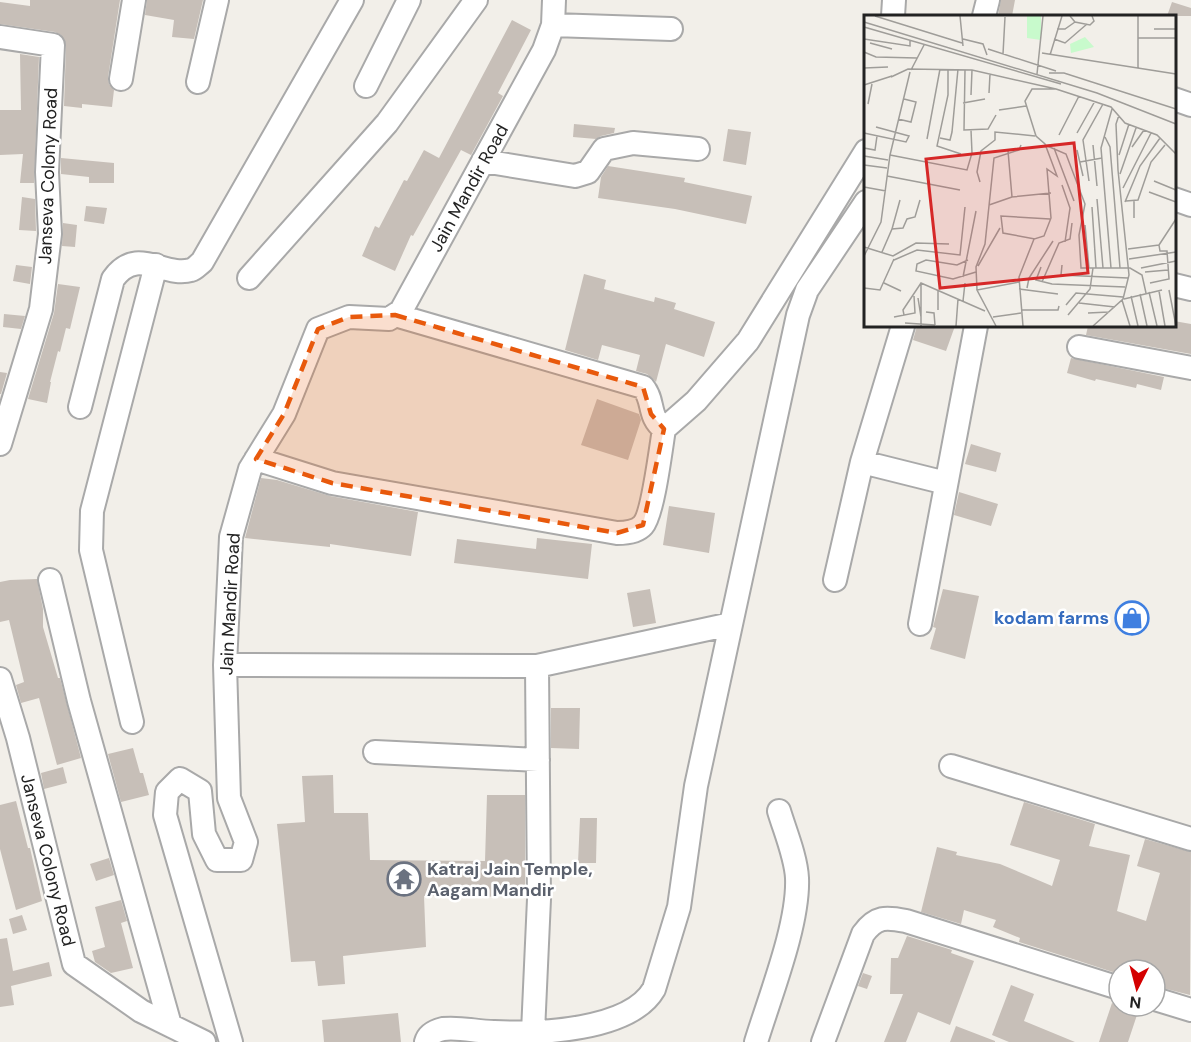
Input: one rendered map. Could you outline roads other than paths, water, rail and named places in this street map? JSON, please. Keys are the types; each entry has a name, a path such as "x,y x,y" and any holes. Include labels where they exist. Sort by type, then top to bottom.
{"street":[{"path":"122,79 134,0"},
{"path":"198,82 217,0"},
{"path":"80,407 113,279 128,264 156,265 185,271 193,270 202,262 352,0"},
{"path":"366,86 409,0"},
{"path":"249,278 387,123 476,0"},
{"name":"Jain Mandir Road","path":"231,1042 165,815 167,792 180,779 200,791 204,834 217,860 241,860 246,842 229,798 225,665 231,537 250,470 284,414 318,329 349,317 389,319 401,311 544,50 553,25 554,0"},
{"path":"893,15 894,0"},
{"path":"984,15 988,0"},
{"path":"553,25 671,29"},
{"name":"Janseva Colony Road","path":"0,37 53,45 47,172 50,234 41,309 0,444"},
{"path":"1176,100 1191,105"},
{"path":"483,161 575,176 588,172 604,149 633,144 698,149"},
{"path":"256,459 332,483 606,531 626,533 635,531 644,525 647,517 664,429 696,401 748,341 864,154"},
{"path":"1176,200 1191,206"},
{"path":"426,1042 427,1037 431,1034 458,1028 493,1032 533,1032 608,1022 636,1009 648,1000 654,989 679,907 696,786 798,315 807,290 864,205"},
{"path":"132,722 91,550 91,529 93,511 156,265"},
{"path":"1176,285 1191,289"},
{"path":"395,315 643,387 647,392 651,414 664,429"},
{"path":"835,580 862,462 903,327"},
{"path":"920,624 976,327"},
{"path":"1079,347 1191,368"},
{"path":"862,462 946,483"},
{"path":"50,580 79,700 170,1025"},
{"path":"225,665 537,666 731,624"},
{"path":"533,1032 539,899 537,666"},
{"name":"Janseva Colony Road","path":"0,680 18,738 74,964 141,1011 204,1042"},
{"path":"375,752 538,760"},
{"path":"951,766 1191,839"},
{"path":"756,1042 789,934 797,890 797,874 779,811"},
{"path":"823,1042 863,934 870,924 879,919 891,918 906,921 1107,983"},
{"path":"1167,1003 1191,1010"}],"place":[{"name":"kodam farms","path":"1132,618"},
{"name":"Katraj Jain Temple, Aagam Mandir","path":"404,879"}]}
